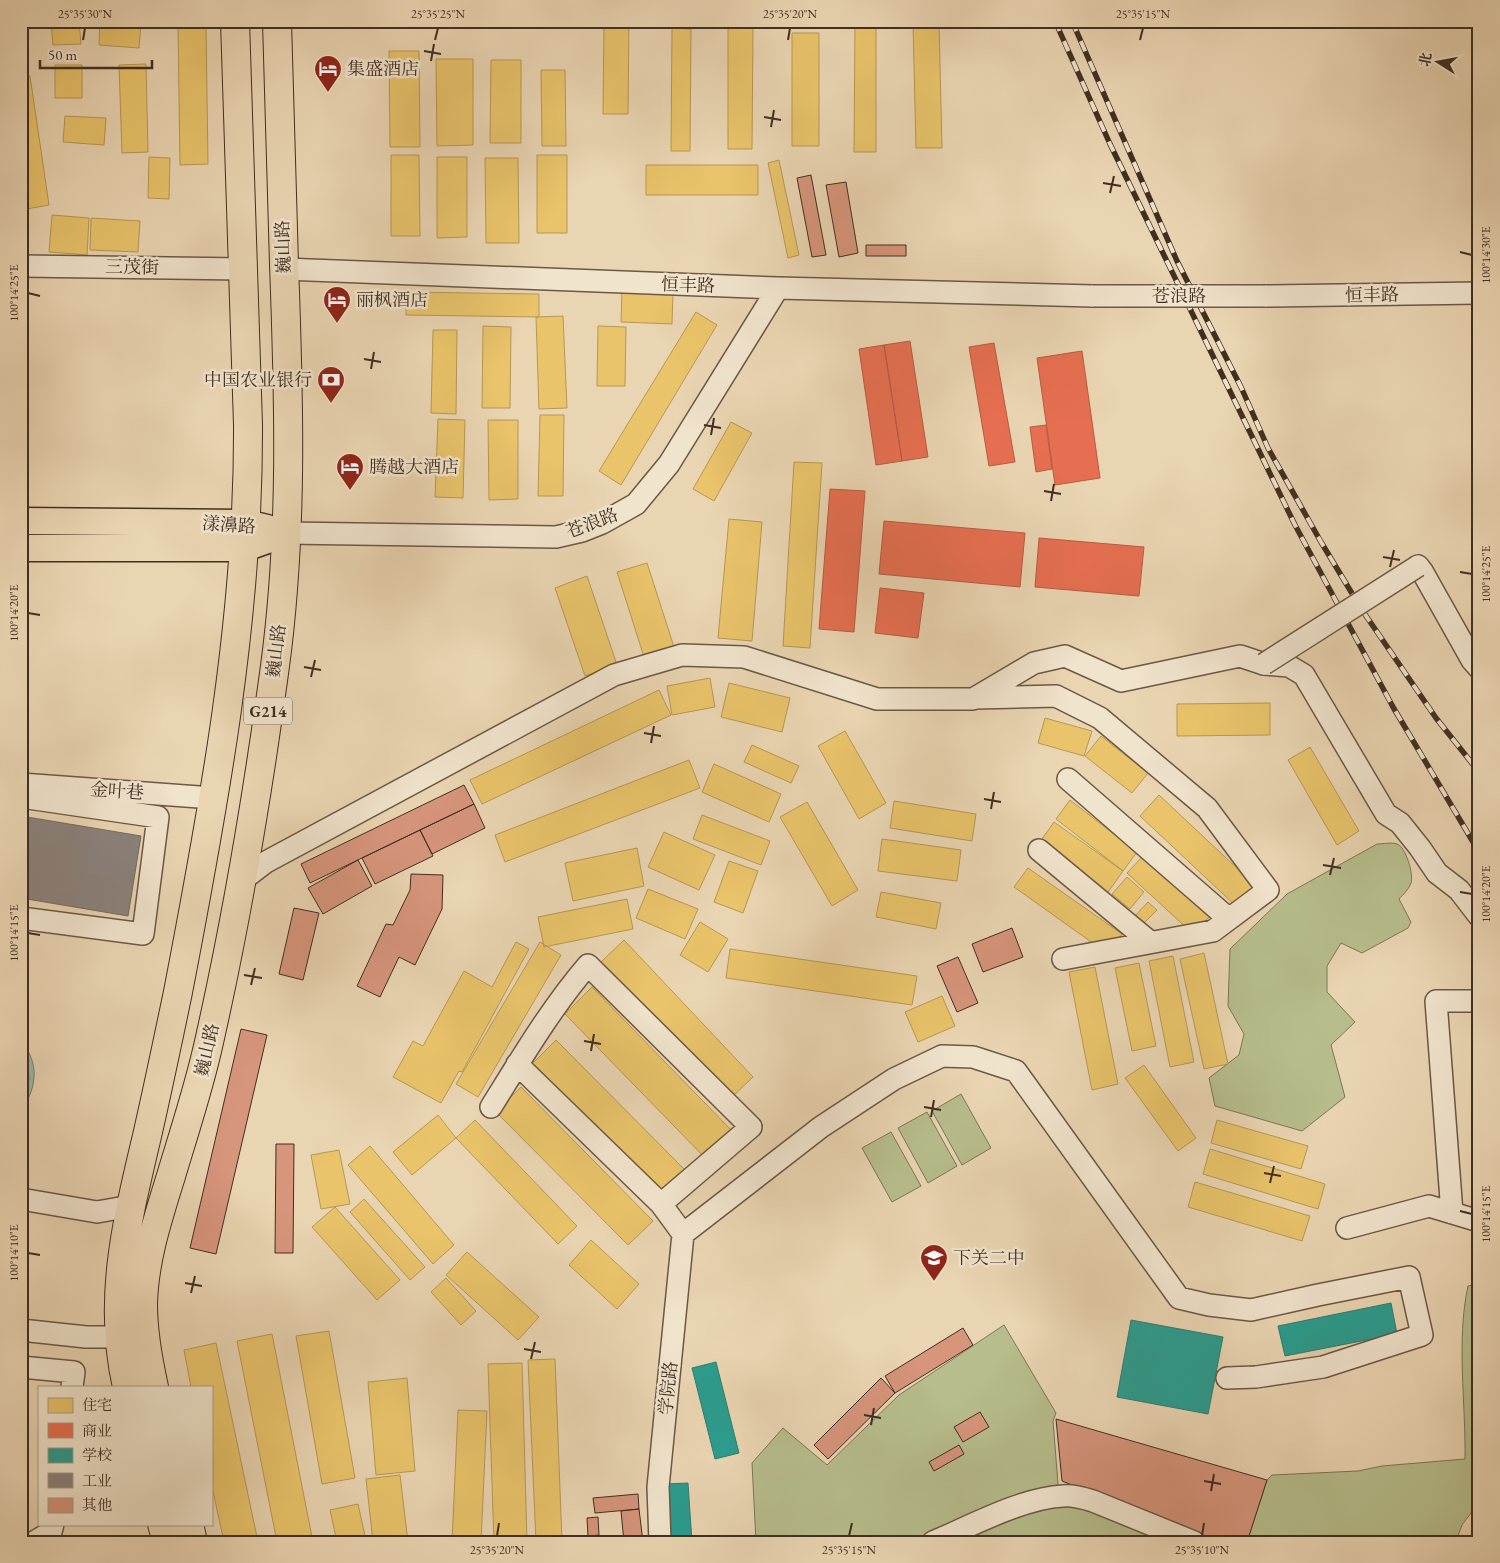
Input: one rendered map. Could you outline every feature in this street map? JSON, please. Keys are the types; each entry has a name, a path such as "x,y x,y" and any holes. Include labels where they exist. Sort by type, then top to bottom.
{"highway":[{"name":"巍山路","path":"154,1386 118,1303 119,1281 131,1206 170,1030 213,798 238,632 246,536 248,425 235,21"},
{"name":"巍山路","path":"128,1386 132,1336 143,1317 144,1283 151,1245 204,1064 241,881 277,652 285,579 289,437 277,21"},
{"path":"131,1206 160,1212"},
{"path":"163,1526 167,1542"},
{"path":"189,1526 193,1542"}],"main road":[{"name":"漾濞路","path":"21,521 246,536"},
{"name":"漾濞路","path":"21,548 287,533"}],"street":[{"name":"三茂街","path":"21,266 243,269"},
{"name":"恒丰路","path":"284,269 778,288 1092,296"},
{"name":"苍浪路","path":"287,533 556,537 582,531 602,523 636,504 669,464 778,288"},
{"name":"恒丰路","path":"1265,296 1479,293"},
{"name":"苍浪路","path":"1092,296 1265,296"},
{"path":"1264,664 1418,566 1472,660 1479,668"},
{"path":"241,881 266,862 614,675 682,655 744,656 877,699 1056,696 1100,718 1207,808 1268,890 1213,930 1063,959"},
{"path":"973,698 1034,663 1065,656 1121,681 1240,656 1264,664 1289,666 1304,676 1386,814 1400,823 1437,873 1459,890 1479,916"},
{"path":"1068,779 1229,919"},
{"name":"金叶巷","path":"21,784 213,798"},
{"path":"21,797 158,817 143,934 21,918"},
{"path":"1039,850 1150,942"},
{"path":"491,1107 517,1064 574,981 588,965 751,1127 661,1204"},
{"path":"1452,1213 1436,1001 1479,1001"},
{"path":"517,1064 661,1204 683,1234 821,1127 894,1079 942,1056 973,1057 1016,1071 1179,1298 1209,1306 1251,1310 1409,1277 1422,1335 1323,1367 1256,1377 1227,1378"},
{"path":"21,1199 97,1212 131,1206"},
{"path":"1347,1228 1429,1206 1479,1221"},
{"name":"学院路","path":"660,1542 658,1487 683,1234"},
{"path":"21,1330 86,1337 132,1336"},
{"path":"21,1367 74,1372 72,1386"},
{"path":"933,1542 1012,1509 1050,1497 1065,1495 1093,1501 1194,1542"},
{"path":"34,1542 51,1532 52,1526"}],"green space":[{"path":"1377,844 1397,844 1406,856 1412,879 1407,890 1399,899 1411,922 1408,928 1362,953 1341,943 1327,966 1327,992 1355,1022 1331,1045 1345,1097 1302,1131 1215,1106 1209,1078 1239,1055 1244,1034 1228,1006 1230,949 1287,894"},
{"path":"961,1094 991,1148 962,1165 932,1111"},
{"path":"927,1112 957,1166 928,1183 898,1128"},
{"path":"891,1132 921,1186 892,1202 862,1148"},
{"path":"1479,1284 1479,1509 1474,1509 1462,1525 1456,1541 1247,1542 1267,1480 1272,1475 1358,1471 1382,1466 1465,1459 1462,1372 1464,1307 1468,1286"},
{"path":"1004,1325 1056,1413 1053,1421 1058,1484 1067,1502 1177,1542 756,1542 752,1463 783,1428 827,1465 899,1395"}],"water":[{"path":"21,1042 31,1058 34,1076 30,1093 21,1110"}],"building: 住宅":[{"path":"51,21 79,21 81,44 53,45"},
{"path":"100,21 141,22 139,48 99,45"},
{"path":"604,21 629,21 628,114 603,114"},
{"path":"21,22 29,23 27,49 21,48"},
{"path":"913,23 939,23 942,148 916,148"},
{"path":"728,24 753,24 752,149 728,149"},
{"path":"855,25 876,25 876,152 854,152"},
{"path":"206,26 208,164 180,165 178,27"},
{"path":"672,28 691,29 690,151 671,151"},
{"path":"792,33 819,33 819,146 792,146"},
{"path":"389,51 419,51 420,147 390,147"},
{"path":"436,59 473,59 473,145 437,146"},
{"path":"491,60 521,60 521,143 490,143"},
{"path":"146,64 148,152 122,153 119,65"},
{"path":"55,65 82,65 82,98 55,98"},
{"path":"541,70 565,70 566,146 542,146"},
{"path":"30,76 49,205 21,210 21,77"},
{"path":"65,116 106,118 104,145 63,142"},
{"path":"391,155 419,155 420,236 391,236"},
{"path":"537,155 567,155 567,233 537,233"},
{"path":"149,157 170,158 169,199 148,198"},
{"path":"437,157 467,157 467,237 437,238"},
{"path":"485,158 518,158 519,243 486,243"},
{"path":"779,160 799,255 788,258 768,163"},
{"path":"646,165 758,165 758,195 646,195"},
{"path":"52,215 89,218 87,255 49,252"},
{"path":"91,218 140,221 138,252 90,250"},
{"path":"622,290 673,292 672,324 621,322"},
{"path":"406,292 539,294 539,317 406,315"},
{"path":"696,312 717,325 621,485 599,471"},
{"path":"563,316 567,408 539,409 536,317"},
{"path":"483,326 511,327 510,408 482,408"},
{"path":"598,326 626,327 625,386 597,386"},
{"path":"433,330 457,330 456,414 431,413"},
{"path":"540,415 564,415 563,496 538,496"},
{"path":"438,419 465,420 463,498 435,497"},
{"path":"488,420 518,420 518,499 489,500"},
{"path":"731,422 752,433 714,501 693,489"},
{"path":"794,462 822,463 810,648 783,646"},
{"path":"729,519 762,522 752,641 718,638"},
{"path":"647,563 674,647 644,657 617,572"},
{"path":"587,576 617,665 585,676 555,588"},
{"path":"710,678 715,707 672,715 667,686"},
{"path":"729,683 790,698 782,732 721,717"},
{"path":"659,690 671,715 482,804 470,780"},
{"path":"1270,703 1270,735 1177,736 1177,704"},
{"path":"1045,718 1092,731 1084,756 1038,743"},
{"path":"845,731 886,803 859,819 818,746"},
{"path":"1101,736 1148,773 1132,793 1085,756"},
{"path":"752,745 799,766 791,783 744,762"},
{"path":"1310,747 1359,831 1337,845 1288,760"},
{"path":"689,760 700,788 505,862 495,835"},
{"path":"714,764 781,794 769,822 702,792"},
{"path":"1159,795 1257,887 1238,908 1140,816"},
{"path":"1070,800 1137,852 1123,871 1056,819"},
{"path":"894,801 976,814 972,841 890,828"},
{"path":"807,802 858,890 832,906 780,817"},
{"path":"702,815 770,841 761,865 693,839"},
{"path":"1054,822 1123,871 1106,895 1037,846"},
{"path":"664,832 715,855 699,890 648,867"},
{"path":"882,839 961,850 957,881 878,871"},
{"path":"637,848 644,886 573,901 565,863"},
{"path":"1143,856 1209,917 1193,934 1127,873"},
{"path":"729,861 758,871 743,913 714,902"},
{"path":"1028,868 1122,934 1108,954 1014,887"},
{"path":"1127,877 1144,892 1130,909 1112,894"},
{"path":"648,889 698,909 685,939 636,918"},
{"path":"881,892 941,903 936,929 876,917"},
{"path":"627,899 633,929 544,947 538,917"},
{"path":"1148,902 1157,910 1144,923 1135,916"},
{"path":"700,922 728,939 708,972 680,955"},
{"path":"624,940 753,1077 729,1100 600,963"},
{"path":"516,942 529,949 462,1072 459,1071 441,1103 393,1077 413,1041 423,1046 464,971 492,987"},
{"path":"540,942 561,955 478,1097 456,1084"},
{"path":"730,949 917,976 912,1005 726,978"},
{"path":"1204,953 1228,1064 1204,1069 1180,959"},
{"path":"1173,956 1194,1062 1170,1067 1149,961"},
{"path":"1139,963 1156,1046 1132,1051 1115,968"},
{"path":"1095,967 1118,1084 1092,1090 1069,972"},
{"path":"592,987 736,1135 709,1162 565,1014"},
{"path":"942,996 955,1026 918,1042 905,1012"},
{"path":"556,1040 690,1175 665,1200 531,1065"},
{"path":"1144,1065 1196,1138 1178,1151 1125,1078"},
{"path":"521,1087 653,1221 628,1245 496,1112"},
{"path":"438,1115 456,1138 412,1175 393,1152"},
{"path":"475,1120 577,1226 558,1244 456,1138"},
{"path":"1217,1120 1308,1146 1301,1169 1211,1143"},
{"path":"370,1146 454,1245 433,1264 348,1165"},
{"path":"1210,1149 1325,1184 1318,1209 1203,1174"},
{"path":"339,1150 350,1204 321,1209 311,1155"},
{"path":"1195,1182 1310,1216 1302,1241 1188,1207"},
{"path":"364,1199 425,1267 410,1280 350,1212"},
{"path":"335,1207 400,1280 377,1300 312,1227"},
{"path":"591,1240 639,1284 617,1309 569,1265"},
{"path":"467,1252 539,1317 518,1340 446,1275"},
{"path":"446,1278 476,1311 461,1325 431,1292"},
{"path":"329,1331 355,1478 322,1484 296,1336"},
{"path":"272,1334 313,1542 277,1542 237,1341"},
{"path":"216,1343 258,1542 224,1542 212,1487 212,1386 191,1386 184,1350"},
{"path":"555,1359 562,1542 536,1542 528,1360"},
{"path":"522,1363 527,1541 494,1542 488,1364"},
{"path":"407,1378 415,1471 376,1475 368,1382"},
{"path":"458,1410 487,1411 481,1542 452,1542"},
{"path":"400,1475 408,1542 373,1542 366,1479"},
{"path":"358,1504 365,1536 337,1542 330,1510"}],"building: 商业":[{"path":"910,341 928,457 902,461 884,345"},
{"path":"994,343 1015,462 989,466 969,347"},
{"path":"884,345 902,461 876,465 859,349"},
{"path":"1082,351 1100,478 1055,485 1037,358"},
{"path":"1046,425 1052,469 1036,472 1030,427"},
{"path":"830,489 865,491 854,632 819,629"},
{"path":"884,521 1025,533 1020,587 879,574"},
{"path":"1039,538 1144,547 1139,596 1035,587"},
{"path":"880,588 924,593 918,638 875,633"}],"building: 学校":[{"path":"1391,1303 1397,1334 1285,1356 1278,1326"},
{"path":"1131,1320 1223,1337 1208,1414 1117,1397"},
{"path":"716,1362 739,1453 715,1459 692,1368"},
{"path":"688,1483 692,1542 669,1542 665,1484"}],"building: 工业":[{"path":"21,816 141,836 128,916 21,898"}],"building: 其他":[{"path":"811,175 826,255 812,257 797,178"},
{"path":"846,182 858,253 839,257 826,185"},
{"path":"866,245 906,245 906,256 866,256"},
{"path":"464,785 474,804 310,883 301,864"},
{"path":"474,804 485,828 432,854 420,830"},
{"path":"420,830 433,856 375,884 362,858"},
{"path":"358,860 372,886 323,914 308,888"},
{"path":"411,874 443,875 442,909 415,965 399,957 380,997 357,986 386,924 393,925 410,890"},
{"path":"294,908 319,913 303,980 279,974"},
{"path":"1012,928 1023,957 983,972 972,944"},
{"path":"958,957 978,1003 957,1012 937,966"},
{"path":"241,1029 267,1035 216,1254 190,1248"},
{"path":"276,1144 294,1144 293,1253 275,1253"},
{"path":"963,1328 973,1345 895,1393 885,1376"},
{"path":"881,1378 895,1393 828,1459 814,1445"},
{"path":"980,1412 989,1427 963,1442 954,1427"},
{"path":"1056,1419 1267,1480 1247,1542 1214,1542 1062,1481"},
{"path":"959,1445 964,1454 934,1471 929,1462"},
{"path":"638,1494 639,1509 595,1513 593,1498"},
{"path":"639,1509 643,1542 624,1542 621,1511"},
{"path":"598,1517 599,1535 588,1536 587,1518"}],"railway":[{"path":"1055,21 1110,144 1295,525 1393,707 1479,852"},
{"path":"1072,21 1177,261 1241,387 1268,448 1362,610 1436,718 1479,772"}],"place":[{"name":"集盛酒店","path":"328,93"},
{"name":"丽枫酒店","path":"337,324"},
{"name":"中国农业银行","path":"331,404"},
{"name":"腾越大酒店","path":"350,491"},
{"name":"下关二中","path":"934,1282"}]}
